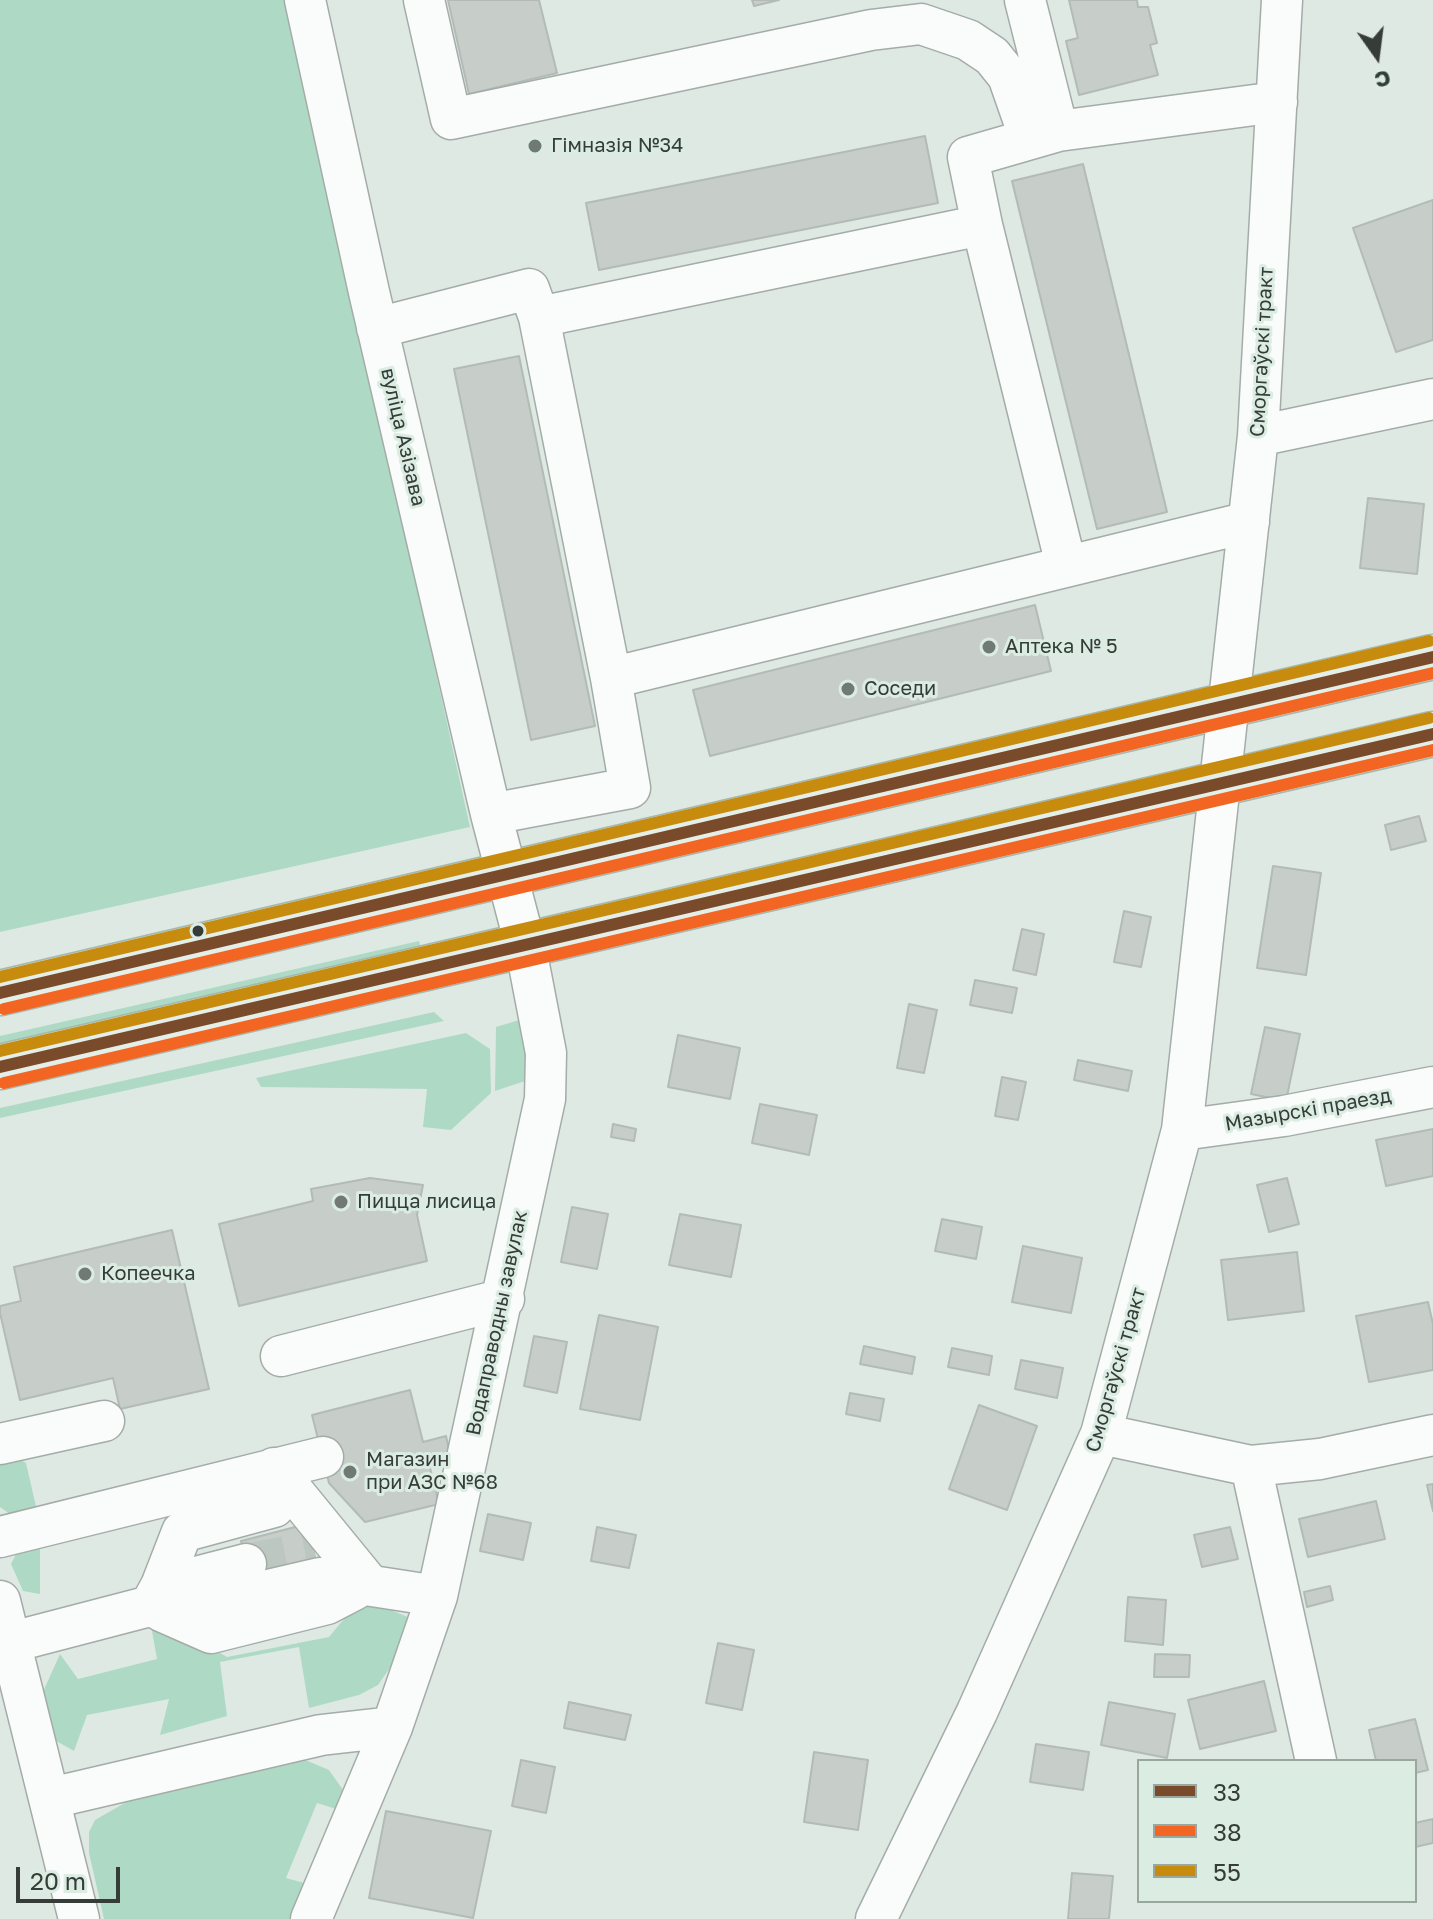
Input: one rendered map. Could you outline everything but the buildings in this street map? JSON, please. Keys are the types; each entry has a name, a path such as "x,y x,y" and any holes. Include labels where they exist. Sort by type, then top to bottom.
{"main road":[{"path":"0,993 1433,657"},
{"path":"0,1067 1433,734"}],"street":[{"name":"вуліца Азізава","path":"305,0 377,328 507,872"},
{"path":"424,0 451,119 841,18 921,24 968,40 992,56 1044,135"},
{"path":"1025,0 1044,135"},
{"name":"Сморгаўскі тракт","path":"876,1919 977,1712 1101,1434 1182,1130 1223,782 1258,436 1282,0"},
{"path":"1066,565 968,157 1044,135 1277,102"},
{"path":"539,317 982,225"},
{"path":"377,328 529,289 539,317 630,788 491,814"},
{"path":"1258,436 1433,399"},
{"path":"611,678 1249,522"},
{"name":"Водаправодны завулак","path":"311,1919 392,1727 437,1596 504,1299 545,1099 546,1053 525,944 507,872"},
{"name":"Мазырскі праезд","path":"1182,1130 1284,1116 1433,1087"},
{"path":"281,1356 504,1299"},
{"path":"0,1444 104,1421"},
{"path":"1101,1434 1251,1466 1320,1459 1433,1435"},
{"path":"0,1537 323,1457"},
{"path":"1251,1466 1316,1759"},
{"path":"274,1468 368,1583"},
{"path":"156,1596 182,1532 274,1507 274,1468"},
{"path":"314,1551 368,1583 437,1596"},
{"path":"12,1642 246,1564"},
{"path":"156,1596 211,1633 327,1604 368,1583"},
{"path":"0,1601 79,1919"},
{"path":"51,1798 321,1735 392,1727"}],"green space":[{"path":"0,0 287,0 470,827 0,932"},
{"path":"419,941 423,955 0,1053 0,1036"},
{"path":"434,1012 444,1021 0,1118 0,1108"},
{"path":"519,1020 532,1027 528,1080 495,1091 496,1027"},
{"path":"466,1033 490,1049 491,1093 451,1130 423,1127 427,1089 261,1087 256,1078"},
{"path":"15,1457 26,1463 38,1515 14,1517 0,1507 0,1458"},
{"path":"40,1541 40,1594 23,1591 11,1564 17,1552"},
{"path":"373,1603 408,1617 410,1624 394,1662 378,1685 359,1695 309,1708 299,1647 220,1662 227,1716 160,1735 169,1699 87,1715 74,1751 58,1742 41,1722 37,1705 60,1654 78,1679 157,1659 152,1631 163,1628 181,1631 227,1657 329,1637 353,1608"},
{"path":"303,1759 329,1770 343,1790 336,1809 317,1803 286,1878 312,1885 295,1919 104,1919 89,1853 89,1832 95,1820 142,1793"}],"tunnel":[{"path":"246,1564 314,1551"}],"transit line":[{"name":"55","path":"0,977 1429,641"},
{"name":"33","path":"0,993 1433,657"},
{"name":"38","path":"4,1009 1433,673"},
{"name":"55","path":"0,1051 1429,718"},
{"name":"33","path":"0,1067 1433,734"},
{"name":"38","path":"4,1083 1433,750"}],"place":[{"name":"Гімназія №34","path":"535,146"},
{"name":"Аптека № 5","path":"989,647"},
{"name":"Соседи","path":"848,689"},
{"name":"Пицца лисица","path":"341,1202"},
{"name":"Копеечка","path":"85,1274"},
{"name":"Магазин при АЗС №68","path":"350,1472"}]}
